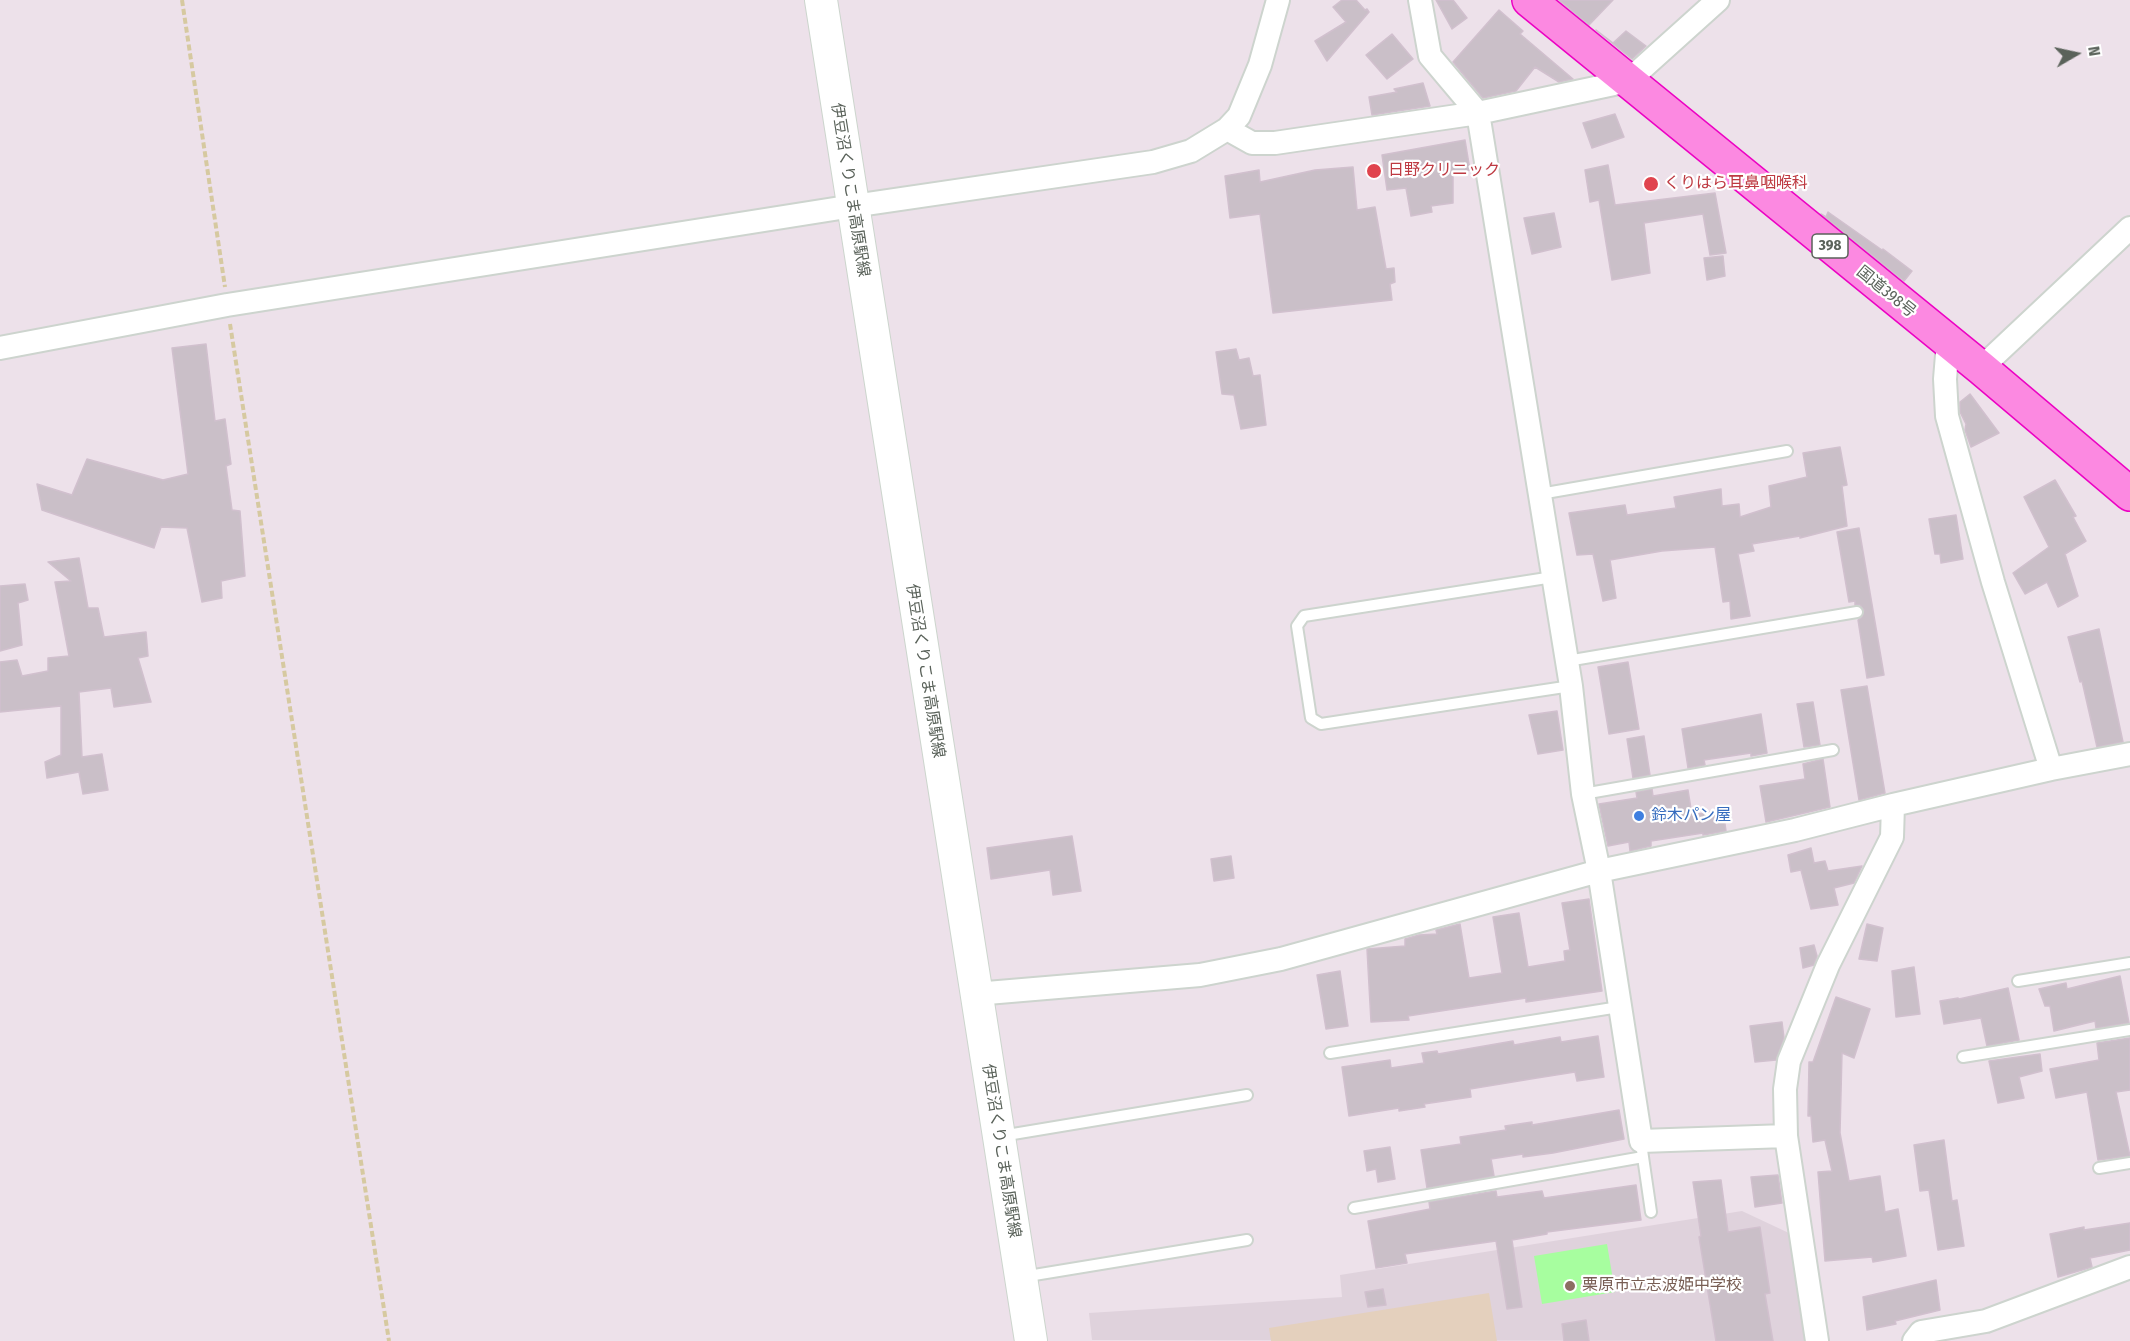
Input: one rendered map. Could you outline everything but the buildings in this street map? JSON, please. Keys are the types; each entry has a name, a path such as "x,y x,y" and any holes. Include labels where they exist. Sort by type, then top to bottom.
{"highway":[{"name":"国道398号","path":"1529,0 1981,368 2130,494"}],"main road":[{"name":"伊豆沼くりこま高原駅線","path":"821,0 1031,1341"}],"street":[{"path":"0,348 227,305 853,206 1153,162 1191,151 1227,129 1239,116 1260,65 1278,0"},
{"path":"1420,0 1430,56 1478,113 1571,686 1583,794 1599,871 1642,1149 1786,1136"},
{"path":"1227,129 1252,142 1275,143 1478,113 1628,81 1718,0"},
{"path":"1981,368 2130,228"},
{"path":"1948,342 1945,379 1947,416 1993,582 2051,769"},
{"path":"975,994 1200,975 1281,959 1599,871 1795,830 2051,769 2130,754"},
{"path":"1817,1341 1786,1136 1785,1089 1789,1061 1828,965 1892,837 1893,805"},
{"path":"1914,1341 1922,1332 1986,1321 2130,1267"}],"lane":[{"path":"1540,494 1787,451"},
{"path":"1553,577 1304,616 1297,626 1311,718 1322,724 1571,686"},
{"path":"1567,661 1857,612"},
{"path":"1583,794 1833,750"},
{"path":"2018,981 2130,963"},
{"path":"1330,1053 1619,1007"},
{"path":"1963,1057 2130,1030"},
{"path":"998,1137 1247,1095"},
{"path":"1354,1208 1642,1149 1651,1212"},
{"path":"2098,1168 2130,1163"},
{"path":"1021,1277 1247,1240"}],"path":[{"path":"182,0 227,305 389,1341"}],"shaded area":[{"name":"栗原市立志波姫中学校","path":"1742,1211 1791,1234 1807,1341 1092,1340 1089,1313 1342,1297 1340,1275"},
{"path":"1607,1244 1615,1292 1542,1304 1534,1256"},
{"path":"1489,1293 1497,1341 1271,1341 1269,1328"}],"place":[{"name":"日野クリニック","path":"1374,171"},
{"name":"くりはら耳鼻咽喉科","path":"1651,184"},
{"name":"鈴木パン屋","path":"1639,816"},
{"name":"栗原市立志波姫中学校","path":"1570,1286"}]}
